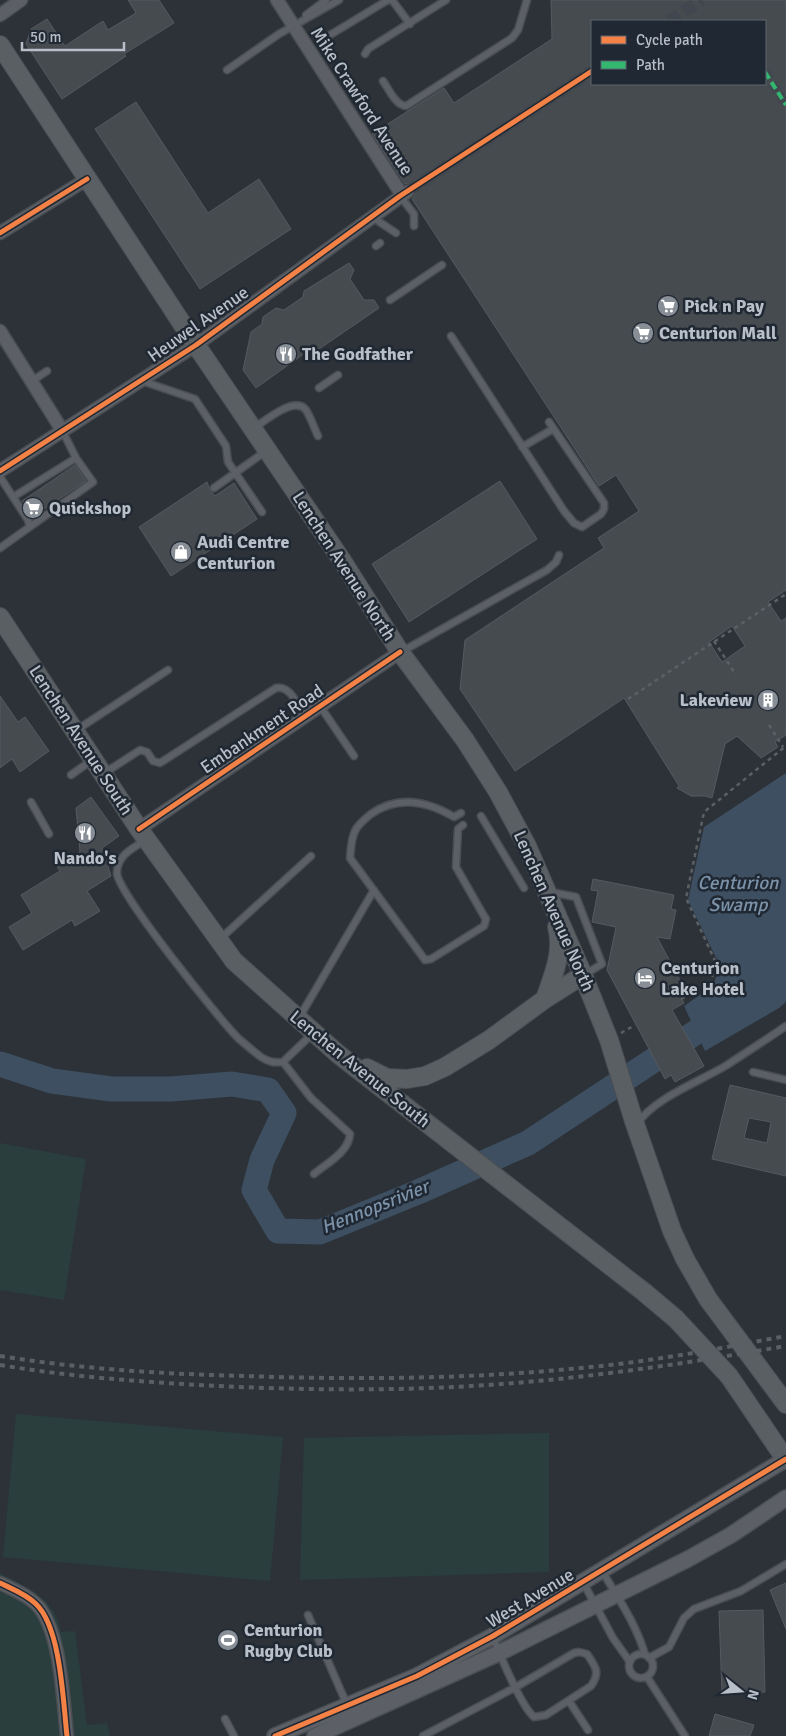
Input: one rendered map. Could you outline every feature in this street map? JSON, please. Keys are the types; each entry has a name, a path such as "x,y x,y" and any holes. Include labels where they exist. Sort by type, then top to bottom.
{"main road":[{"name":"Lenchen Avenue North","path":"0,46 65,139 87,179 252,429 343,562 400,652 465,740 498,792 525,842 583,975 608,1040 672,1231 685,1259 708,1299 786,1404"},
{"name":"Lenchen Avenue South","path":"0,617 143,834 234,961 338,1054 676,1319 729,1376 786,1459"},
{"path":"545,999 556,969 559,936 546,892"},
{"path":"338,1054 387,1078 407,1079 425,1076 445,1067 489,1040 545,999 583,975"}],"street":[{"path":"0,15 21,0"},
{"name":"Mike Crawford Avenue","path":"277,0 403,194"},
{"path":"0,234 87,179"},
{"name":"Heuwel Avenue","path":"0,471 196,345 403,194"},
{"path":"0,331 62,430"},
{"name":"Embankment Road","path":"143,834 304,717 400,652"},
{"name":"West Avenue","path":"275,1736 293,1733 347,1706 417,1676 493,1636 786,1459"},
{"name":"West Avenue","path":"315,1736 499,1653 688,1559 731,1535 786,1498"},
{"path":"0,1583 29,1597 47,1618 56,1648 67,1736"}],"lane":[{"path":"294,26 326,0"},
{"path":"227,70 279,34 339,0"},
{"path":"330,35 388,0"},
{"path":"392,0 410,24"},
{"path":"365,54 368,49 446,0"},
{"path":"383,81 400,105 406,106 514,36 527,0"},
{"path":"403,194 414,214 414,226"},
{"path":"371,217 396,233"},
{"path":"390,300 442,265"},
{"path":"451,336 564,511 574,523 582,527 601,514 604,509 604,503 548,422"},
{"path":"32,381 46,371"},
{"path":"319,388 338,375"},
{"path":"140,380 195,398 226,446 228,462 262,512"},
{"path":"252,429 288,406 299,405 306,410 318,436"},
{"path":"522,447 553,429"},
{"path":"0,548 93,482 76,458 62,430"},
{"path":"214,488 267,451"},
{"path":"13,497 76,458"},
{"path":"0,477 28,520 30,527"},
{"name":"Embankment Road","path":"400,652 547,570 556,562 559,555"},
{"path":"75,731 168,670"},
{"path":"71,775 140,750 147,752 153,761 160,762 276,688 281,687 288,690 304,717"},
{"path":"320,706 354,756"},
{"path":"31,802 49,834"},
{"path":"461,813 454,817 428,804 394,802 376,810 363,820 355,830 350,858 425,960 432,960 484,926 486,919 456,867 458,829 463,825"},
{"path":"481,816 524,888"},
{"path":"143,834 124,854 117,872 119,882 134,906 194,985 238,1038 270,1062 283,1062 313,1032"},
{"path":"220,940 311,856"},
{"path":"299,1019 374,890"},
{"path":"546,892 576,897 602,964 583,975"},
{"path":"635,1123 656,1105 727,1065 786,1026"},
{"path":"283,1062 311,1098 350,1134 350,1140 346,1148 314,1174"},
{"path":"753,1072 786,1080"},
{"path":"602,1571 636,1629 647,1657 652,1664 652,1670 647,1677 640,1678 633,1675 629,1669 630,1662 638,1655 647,1657 669,1647 684,1618 694,1609 741,1591 786,1564"},
{"path":"583,1582 613,1638 630,1662"},
{"path":"308,1615 347,1706"},
{"path":"423,1736 516,1687 574,1653 584,1652 595,1667 596,1679 591,1686 569,1701 546,1715 534,1717 530,1714 516,1687 499,1653 493,1636"},
{"path":"647,1677 685,1736"},
{"path":"569,1701 588,1730"},
{"path":"225,1719 234,1736"}],"path":[{"path":"628,699 786,594"},
{"path":"714,641 736,675"},
{"path":"681,999 710,984 716,963 686,898 704,812 785,747 769,725"}],"green space":[{"path":"0,1143 86,1159 64,1300 0,1290"},
{"path":"16,1414 283,1437 270,1581 3,1557"},
{"path":"549,1433 549,1572 300,1580 304,1438"},
{"path":"0,1573 39,1595 53,1611 61,1632 75,1631 87,1725 107,1723 110,1736 0,1736"}],"water":[{"name":"Centurion Swamp","path":"786,773 786,1002 779,1008 705,1051 684,1006 713,986 720,966 688,900 704,827"}],"building":[{"path":"128,0 159,0 174,23 124,54 126,56 62,99 26,44 31,29 47,19 65,46 103,21 108,30 136,13"},
{"name":"Centurion Mall","path":"551,0 786,0 786,590 768,602 781,621 786,618 786,735 775,742 778,747 761,758 737,736 725,744 712,798 691,796 677,788 679,786 624,698 515,771 460,689 465,640 604,548 598,538 639,511 616,475 599,486 412,199 415,195 414,188 410,184 405,184 372,134 444,88 454,103 552,39","holes":["732,626 745,646 722,662 709,642"]},
{"path":"136,102 208,213 259,179 291,229 200,289 95,129"},
{"path":"349,263 354,270 350,279 364,300 374,300 379,308 319,349 308,345 305,353 256,388 243,370 251,332 262,324 263,317 276,308 284,310 303,297 304,291"},
{"path":"75,465 86,481 32,517 22,501"},
{"path":"500,481 537,539 409,622 372,564"},
{"name":"Audi Centre Centurion","path":"207,482 215,496 234,483 257,519 171,576 139,527"},
{"path":"0,696 18,722 25,717 49,751 20,772 12,759 0,768"},
{"path":"91,797 119,836 102,848 111,876 87,891 100,911 75,926 72,920 23,950 9,927 32,913 21,895 60,871 57,867 80,852 76,808"},
{"name":"Centurion Lake Hotel","path":"593,879 674,895 671,909 676,910 670,939 657,937 683,986 677,990 684,1003 672,1010 704,1066 675,1082 671,1075 665,1079 607,970 616,927 592,922 598,891 591,890"},
{"path":"730,1085 786,1098 786,1176 712,1159","holes":["749,1118 771,1122 767,1143 744,1138"]},
{"path":"786,1583 786,1629 770,1590"},
{"path":"763,1610 765,1692 722,1694 719,1611"},
{"path":"715,1714 754,1725 750,1736 709,1736"}],"waterway":[{"name":"Hennopsrivier","path":"0,1064 52,1081 111,1089 171,1089 232,1084 268,1090 284,1113 262,1160 254,1190 278,1231 320,1232 418,1192 528,1143 725,1013"}],"tunnel":[{"path":"671,20 702,0"},
{"path":"407,192 591,72"},
{"path":"766,74 786,105"}],"railway":[{"path":"0,1356 91,1368 184,1374 418,1378 547,1371 615,1364 688,1354 786,1336"},
{"path":"0,1365 135,1381 313,1389 408,1389 550,1380 669,1365 786,1346"}],"marked path":[{"path":"766,74 786,105"}],"cycle path":[{"path":"0,471 196,345 400,196 591,72"},
{"path":"0,233 87,179"},
{"path":"139,829 400,652"},
{"path":"275,1736 417,1676 493,1636 786,1459"},
{"path":"0,1583 32,1600 44,1615 51,1630 56,1647 62,1685 67,1736"}],"place":[{"name":"Pick n Pay","path":"668,306"},
{"name":"Centurion Mall","path":"643,333"},
{"name":"The Godfather","path":"286,354"},
{"name":"Quickshop","path":"33,508"},
{"name":"Audi Centre Centurion","path":"181,552"},
{"name":"Lakeview","path":"768,700"},
{"name":"Nando's","path":"85,833"},
{"name":"Centurion Lake Hotel","path":"645,978"},
{"name":"Centurion Rugby Club","path":"228,1640"}]}
